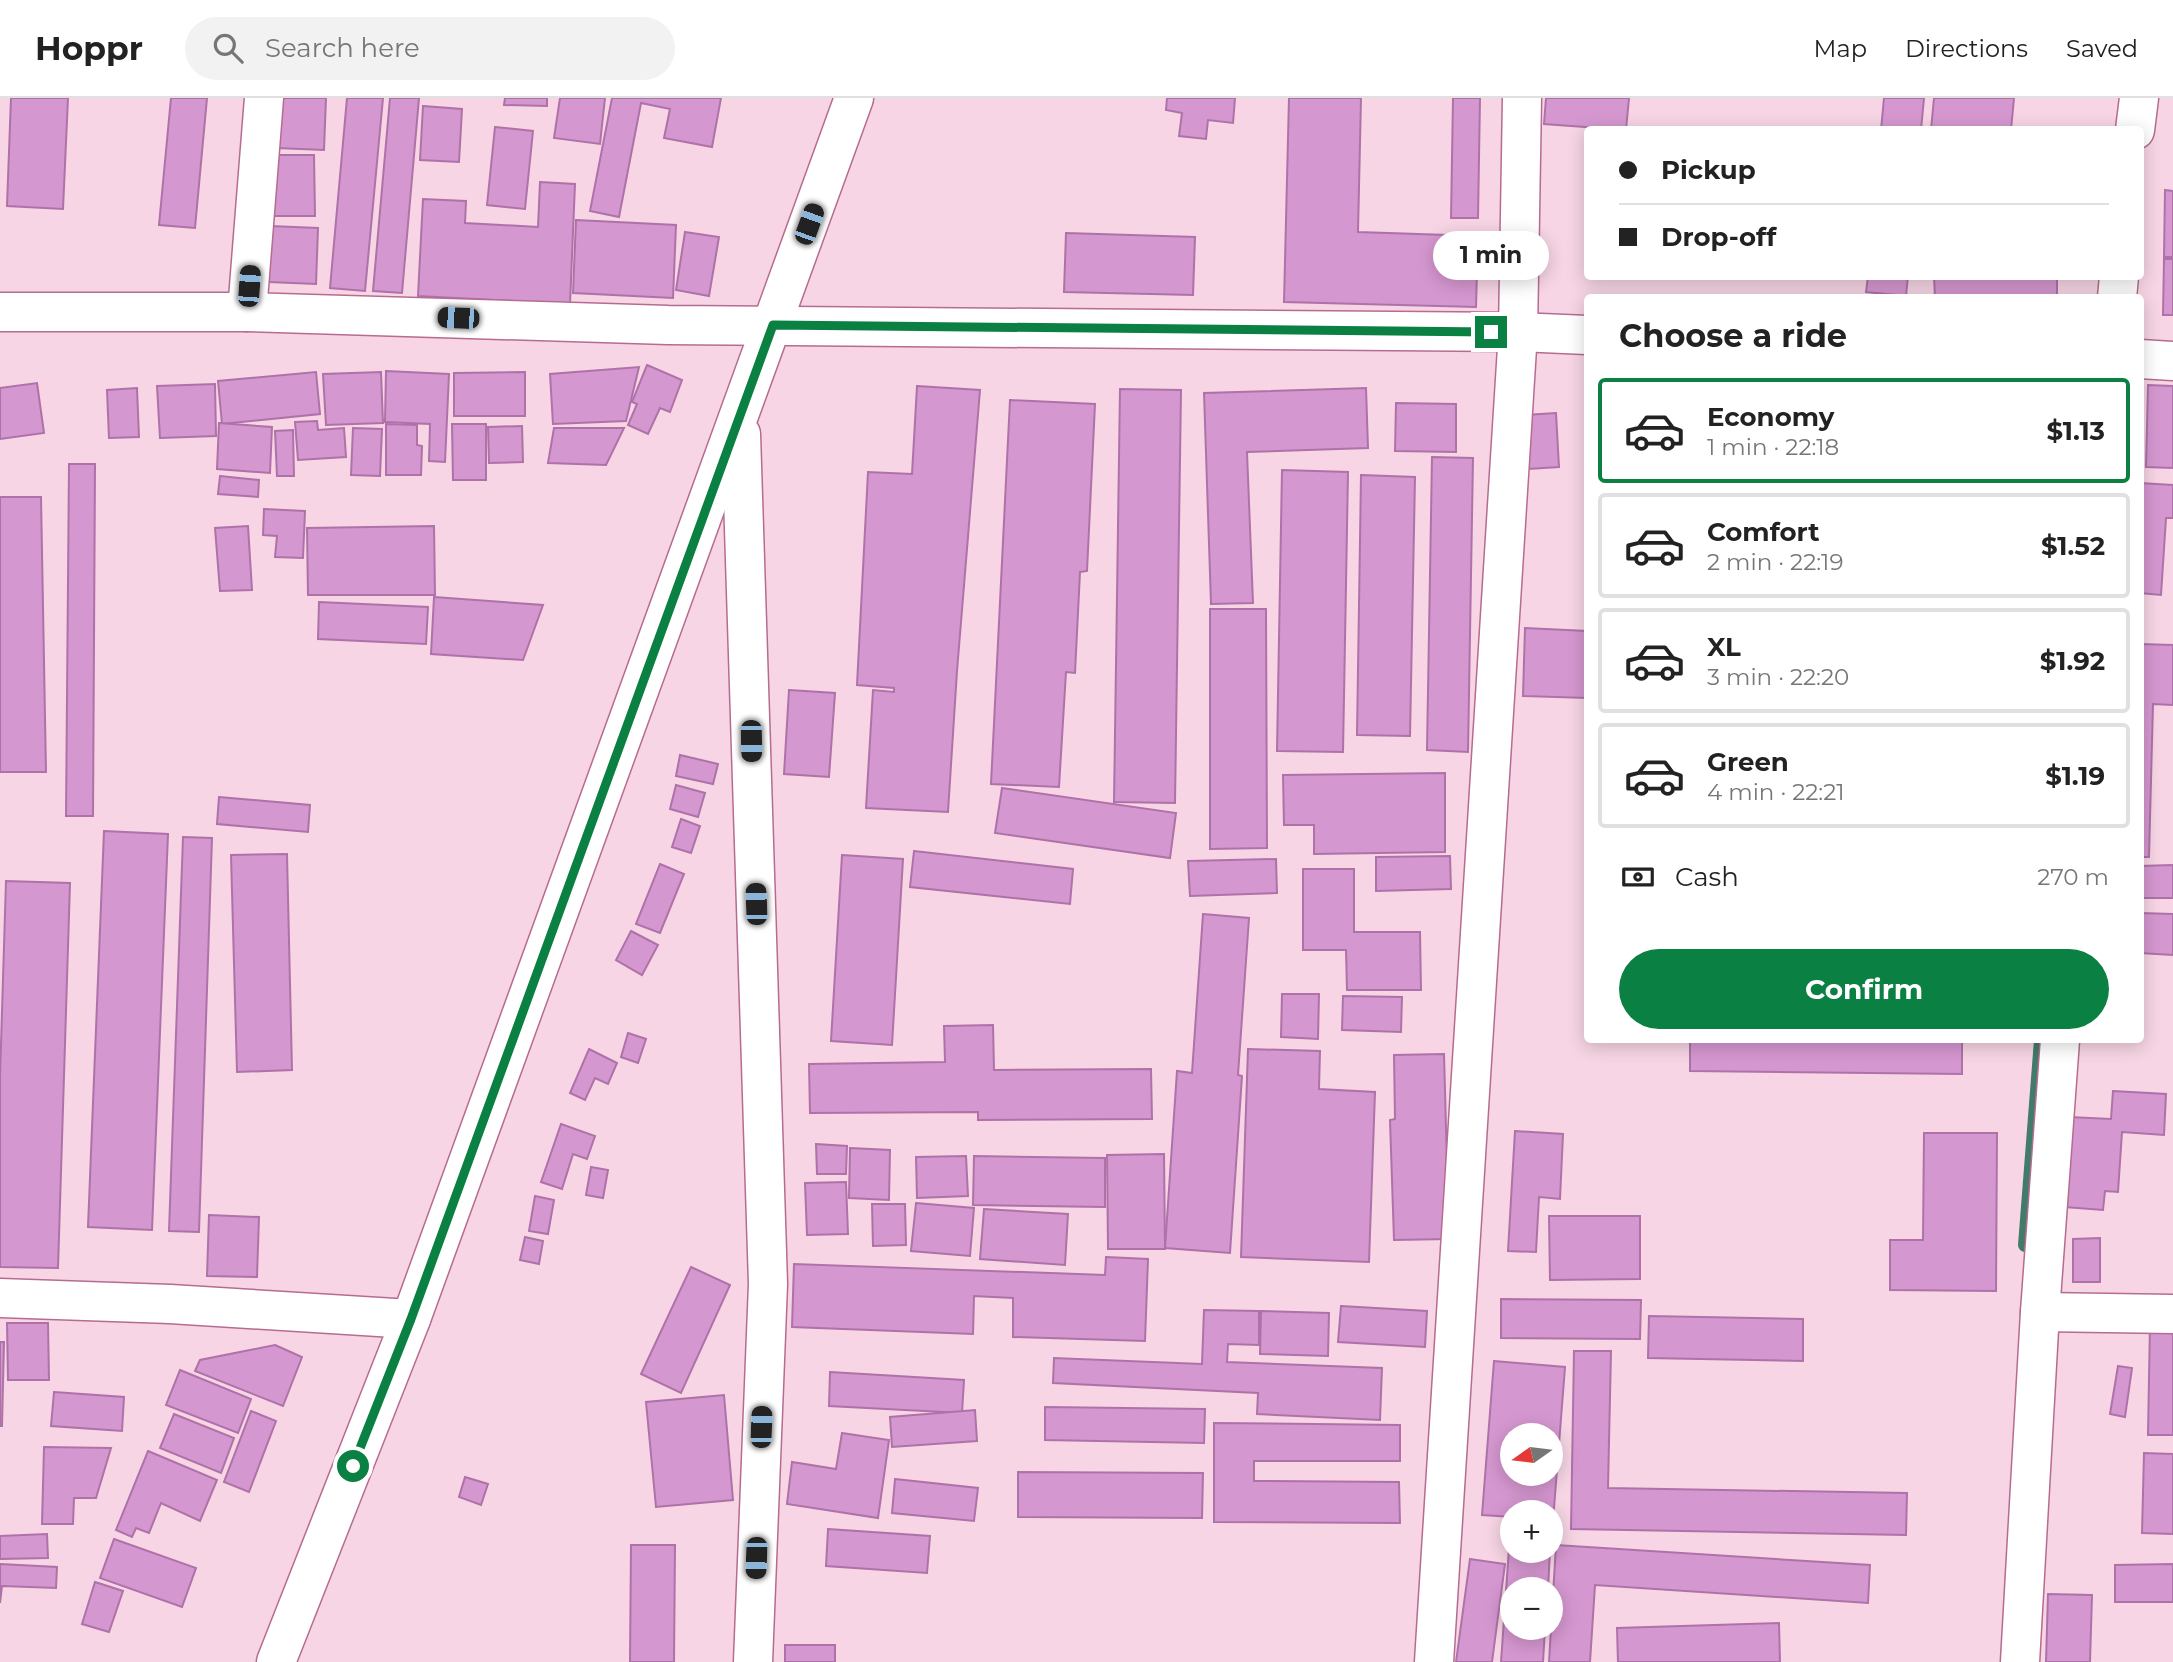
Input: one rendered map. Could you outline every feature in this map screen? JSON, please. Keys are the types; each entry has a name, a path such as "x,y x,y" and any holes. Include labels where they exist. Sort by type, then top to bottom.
{"street":[{"path":"247,312 264,98"},
{"path":"276,1662 411,1319 855,98"},
{"path":"1434,1662 1518,332 1522,98"},
{"path":"2136,126 2139,98"},
{"path":"0,312 247,312 773,325 1584,335"},
{"path":"2144,359 2173,361"},
{"path":"740,415 768,1284 752,1662"},
{"path":"2020,1662 2040,1312 2060,1043"},
{"path":"0,1298 170,1304 411,1319"},
{"path":"2040,1312 2173,1314"}],"building":[{"path":"11,98 68,98 63,209 7,206"},
{"path":"171,98 207,98 195,228 159,225"},
{"path":"278,98 326,98 324,150 276,148"},
{"path":"347,98 383,98 365,291 330,288"},
{"path":"390,98 419,98 402,293 373,291"},
{"path":"505,98 547,98 547,106 504,105"},
{"path":"560,98 605,98 600,144 554,138"},
{"path":"612,98 721,98 712,147 664,138 670,109 641,103 619,217 590,211"},
{"path":"1167,98 1235,98 1233,123 1208,120 1206,139 1179,136 1182,113 1166,110"},
{"path":"1289,98 1361,98 1358,232 1478,236 1476,307 1284,302"},
{"path":"1453,98 1480,98 1478,218 1451,218"},
{"path":"1546,98 1629,98 1626,126 1544,124"},
{"path":"1884,98 1924,98 1921,126 1881,126"},
{"path":"1934,98 2014,98 2011,126 1931,126"},
{"path":"423,106 462,109 459,162 420,160"},
{"path":"495,127 533,131 525,209 487,205"},
{"path":"269,155 314,155 315,216 269,216"},
{"path":"540,182 575,184 570,304 418,296 423,199 466,201 465,223 538,227"},
{"path":"2165,190 2173,191 2173,257 2164,257"},
{"path":"576,220 676,225 673,298 573,293"},
{"path":"270,226 318,228 316,284 269,282"},
{"path":"685,232 719,237 709,296 676,290"},
{"path":"1066,233 1195,237 1193,295 1064,292"},
{"path":"2164,259 2173,259 2173,315 2163,315"},
{"path":"1868,280 1908,280 1906,294 1866,292"},
{"path":"1934,280 2057,280 2057,294 1935,294"},
{"path":"647,365 682,380 670,412 660,408 648,434 628,425 637,404 632,402"},
{"path":"639,367 626,421 553,424 550,374"},
{"path":"386,371 449,374 445,462 429,461 430,424 385,422"},
{"path":"316,372 320,414 222,424 218,381"},
{"path":"381,372 383,423 326,425 323,374"},
{"path":"525,372 525,416 454,416 454,373"},
{"path":"37,383 44,433 0,439 0,388"},
{"path":"215,384 216,436 160,438 157,386"},
{"path":"2148,385 2173,386 2173,468 2146,467"},
{"path":"917,386 980,390 948,812 866,808 873,690 894,692 894,688 857,685 868,472 912,474"},
{"path":"137,388 139,437 109,438 107,390"},
{"path":"1366,388 1368,448 1247,452 1253,603 1211,604 1204,393"},
{"path":"1120,389 1181,390 1175,803 1114,802"},
{"path":"1010,400 1095,404 1087,571 1080,572 1075,673 1066,672 1059,787 991,784"},
{"path":"1396,403 1456,404 1456,452 1395,451"},
{"path":"1556,413 1559,467 1528,469 1525,415"},
{"path":"317,421 318,430 344,428 346,457 298,460 295,422"},
{"path":"219,423 272,427 270,473 217,469"},
{"path":"386,424 417,425 417,445 422,446 421,475 386,475"},
{"path":"452,424 486,424 486,480 453,480"},
{"path":"522,426 523,462 489,463 488,427"},
{"path":"353,428 382,429 380,476 351,475"},
{"path":"554,428 624,428 606,465 548,463"},
{"path":"293,430 294,476 277,476 275,431"},
{"path":"1432,457 1473,458 1468,752 1427,750"},
{"path":"69,464 95,464 93,816 66,816"},
{"path":"1282,470 1348,472 1343,752 1277,751"},
{"path":"1361,475 1415,477 1410,736 1357,735"},
{"path":"220,476 259,480 258,497 218,494"},
{"path":"2144,483 2173,485 2173,518 2166,518 2161,595 2144,593"},
{"path":"0,497 41,497 46,772 0,772"},
{"path":"264,509 305,511 303,558 275,557 277,536 263,535"},
{"path":"248,526 252,590 220,591 215,528"},
{"path":"434,526 435,595 308,595 307,528"},
{"path":"434,597 543,605 523,660 431,654"},
{"path":"319,602 428,607 426,644 318,639"},
{"path":"1210,609 1266,609 1267,848 1210,849"},
{"path":"1525,628 1584,631 1584,698 1523,696"},
{"path":"2144,644 2173,645 2173,705 2153,704 2149,857 2144,857"},
{"path":"789,690 835,693 829,777 784,774"},
{"path":"680,755 718,764 713,784 676,776"},
{"path":"1445,773 1445,852 1314,854 1314,825 1284,825 1283,775"},
{"path":"676,785 705,793 698,817 670,809"},
{"path":"1002,788 1176,813 1170,858 995,833"},
{"path":"219,797 310,805 308,832 217,824"},
{"path":"681,819 700,826 691,853 672,847"},
{"path":"104,831 168,834 152,1230 88,1227"},
{"path":"183,837 212,838 199,1232 169,1231"},
{"path":"914,851 1073,869 1070,904 910,887"},
{"path":"287,854 292,1070 237,1072 231,855"},
{"path":"842,855 903,859 892,1045 831,1041"},
{"path":"1450,856 1451,889 1376,891 1376,857"},
{"path":"1276,859 1277,893 1190,896 1188,861"},
{"path":"660,864 684,874 660,933 636,924"},
{"path":"2173,865 2173,898 2144,898 2144,866"},
{"path":"1303,869 1354,869 1354,932 1420,932 1421,990 1347,990 1346,950 1303,950"},
{"path":"6,881 70,883 58,1268 0,1267 0,1077"},
{"path":"2144,913 2173,914 2173,955 2144,953"},
{"path":"1203,914 1249,918 1230,1253 1165,1248 1177,1071 1192,1073"},
{"path":"631,931 658,945 642,975 616,960"},
{"path":"1282,994 1319,994 1318,1039 1281,1037"},
{"path":"1343,996 1402,997 1401,1032 1342,1030"},
{"path":"993,1025 994,1070 1151,1069 1152,1119 978,1120 978,1112 810,1113 809,1064 945,1062 944,1026"},
{"path":"628,1033 646,1039 638,1063 621,1057"},
{"path":"1690,1043 1962,1043 1962,1074 1690,1071"},
{"path":"589,1049 617,1063 608,1084 595,1078 585,1100 570,1093"},
{"path":"1248,1049 1320,1051 1319,1089 1375,1092 1369,1262 1241,1257"},
{"path":"1444,1054 1449,1239 1394,1240 1390,1120 1395,1119 1394,1055"},
{"path":"2113,1091 2166,1094 2164,1135 2122,1132 2118,1192 2105,1191 2103,1210 2065,1207 2070,1117 2111,1119"},
{"path":"561,1124 595,1136 587,1159 573,1154 562,1189 541,1182"},
{"path":"1515,1131 1563,1134 1560,1199 1539,1197 1536,1252 1508,1251"},
{"path":"1924,1133 1997,1133 1996,1291 1890,1290 1890,1240 1923,1240"},
{"path":"816,1144 847,1146 846,1174 817,1174"},
{"path":"850,1148 890,1150 889,1200 849,1198"},
{"path":"1164,1154 1165,1249 1108,1249 1107,1155"},
{"path":"966,1156 968,1196 917,1198 916,1157"},
{"path":"974,1156 1105,1158 1105,1207 973,1205"},
{"path":"591,1167 608,1170 603,1198 586,1195"},
{"path":"846,1182 848,1234 807,1235 805,1183"},
{"path":"535,1196 554,1200 548,1234 529,1231"},
{"path":"916,1203 974,1208 970,1256 911,1251"},
{"path":"872,1204 905,1204 906,1245 873,1246"},
{"path":"984,1209 1068,1214 1065,1265 980,1259"},
{"path":"209,1215 259,1217 257,1277 207,1276"},
{"path":"1549,1216 1640,1216 1640,1279 1550,1280"},
{"path":"525,1237 543,1241 539,1264 520,1260"},
{"path":"2100,1238 2100,1282 2073,1282 2073,1239"},
{"path":"1106,1257 1148,1259 1145,1341 1013,1337 1013,1298 974,1296 973,1334 792,1327 794,1264 1105,1275"},
{"path":"691,1267 730,1285 681,1393 641,1374"},
{"path":"1501,1299 1641,1300 1640,1339 1501,1338"},
{"path":"1341,1306 1427,1311 1425,1347 1338,1342"},
{"path":"1204,1310 1259,1311 1259,1345 1228,1344 1227,1362 1382,1368 1380,1420 1257,1414 1258,1393 1053,1383 1054,1358 1202,1364"},
{"path":"1261,1311 1329,1313 1328,1356 1260,1354"},
{"path":"1649,1316 1803,1319 1803,1361 1648,1358"},
{"path":"7,1323 48,1323 49,1380 8,1380"},
{"path":"2150,1323 2173,1324 2173,1435 2148,1435"},
{"path":"0,1342 4,1342 2,1426 0,1426"},
{"path":"275,1345 302,1357 283,1406 195,1371 200,1360"},
{"path":"1574,1351 1611,1351 1608,1488 1907,1493 1906,1535 1571,1529"},
{"path":"1494,1361 1565,1367 1561,1423 1500,1423 1500,1486 1556,1486 1555,1500 1500,1500 1500,1516 1482,1515"},
{"path":"2118,1366 2132,1368 2125,1417 2110,1414"},
{"path":"180,1370 251,1399 238,1433 166,1405"},
{"path":"830,1372 964,1380 962,1413 829,1406"},
{"path":"54,1392 124,1397 122,1431 51,1426"},
{"path":"724,1395 733,1500 656,1507 646,1402"},
{"path":"1045,1407 1205,1409 1204,1443 1045,1440"},
{"path":"975,1410 977,1441 892,1447 890,1417"},
{"path":"251,1411 276,1421 249,1492 224,1482"},
{"path":"174,1414 234,1438 221,1473 160,1448"},
{"path":"1214,1423 1400,1425 1400,1461 1254,1461 1254,1481 1399,1482 1400,1523 1214,1522"},
{"path":"842,1433 889,1440 878,1518 787,1504 792,1462 836,1469"},
{"path":"44,1447 111,1448 96,1498 74,1498 73,1524 42,1524"},
{"path":"148,1451 217,1480 200,1521 161,1503 149,1533 136,1528 132,1537 116,1530"},
{"path":"2144,1453 2173,1454 2173,1534 2142,1533"},
{"path":"1018,1472 1203,1473 1202,1518 1018,1517"},
{"path":"465,1477 488,1484 481,1505 459,1497"},
{"path":"895,1479 978,1488 974,1521 892,1513"},
{"path":"828,1529 930,1536 927,1573 826,1566"},
{"path":"47,1534 48,1558 0,1559 0,1536"},
{"path":"114,1539 196,1568 182,1607 100,1578"},
{"path":"631,1545 675,1545 674,1662 630,1662"},
{"path":"1563,1545 1870,1565 1868,1603 1595,1585 1590,1662 1549,1662 1550,1640 1563,1640 1563,1577 1554,1577 1555,1563 1563,1563"},
{"path":"1470,1559 1505,1564 1503,1577 1500,1577 1500,1602 1492,1662 1456,1662"},
{"path":"1508,1563 1549,1563 1549,1577 1507,1577"},
{"path":"0,1564 57,1567 56,1588 2,1586 0,1603"},
{"path":"2173,1564 2173,1602 2115,1602 2115,1565"},
{"path":"95,1582 123,1591 109,1632 82,1624"},
{"path":"2048,1594 2092,1595 2090,1662 2046,1662"},
{"path":"1779,1623 1780,1662 1618,1662 1617,1628"},
{"path":"1503,1640 1544,1640 1543,1662 1501,1662"},
{"path":"785,1645 835,1645 835,1662 785,1662"}],"waterway":[{"path":"2025,1245 2041,1043"}],"route":[{"path":"353,1466 411,1319 773,325 1491,332"}]}
